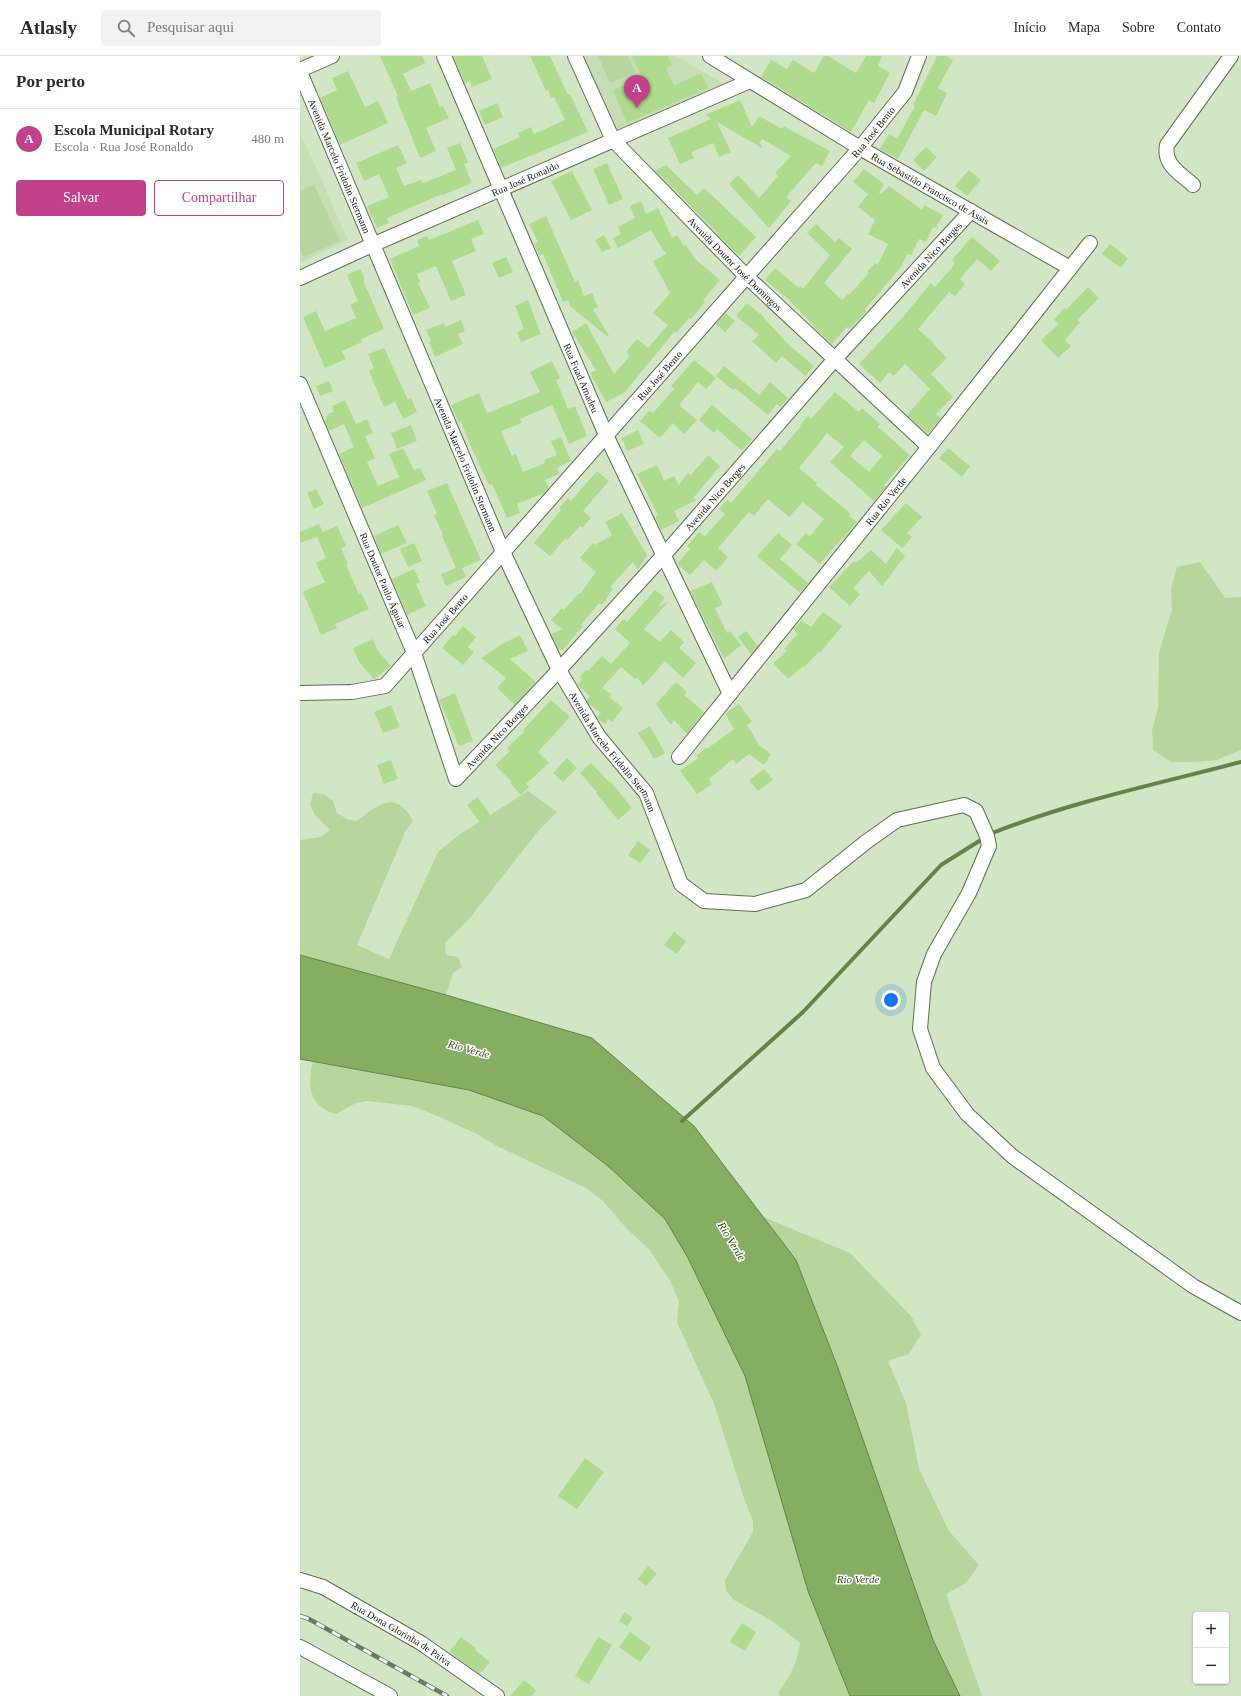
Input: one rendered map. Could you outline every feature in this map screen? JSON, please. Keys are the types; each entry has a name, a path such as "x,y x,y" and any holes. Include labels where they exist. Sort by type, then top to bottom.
{"street":[{"path":"300,71 332,56"},
{"name":"Rua Fuad Amadeu","path":"444,56 502,188 606,435 730,694"},
{"name":"Avenida Doutor José Domingos","path":"575,56 613,140 746,276 834,360 929,447"},
{"name":"Rua Sebastião Francisco de Assis","path":"710,56 860,148 1070,268"},
{"name":"Rua José Bento","path":"300,693 352,692 385,686 860,148 905,92 919,56"},
{"path":"1193,185 1167,160 1165,152 1167,145 1231,56"},
{"name":"Avenida Marcelo Fridolin Stermann","path":"300,71 372,245 503,552 559,670 599,737 646,793 681,884 704,901 756,904 806,890 866,842 897,820 964,805 976,810 987,836 989,846 969,893 934,954 924,982 920,1029 933,1068 967,1114 1012,1156 1193,1286 1241,1313"},
{"name":"Rua José Ronaldo","path":"300,278 372,245 750,80"},
{"name":"Avenida Nico Borges","path":"456,779 559,670 663,556 834,360 971,211"},
{"name":"Rua Rio Verde","path":"679,757 929,447 1090,243"},
{"name":"Rua Doutor Paulo Águiar","path":"300,384 414,654 456,779"},
{"name":"Rua Dona Glorinha de Paiva","path":"300,1580 323,1587 422,1643 497,1696"},
{"path":"300,1647 390,1696"}],"shaded area":[{"path":"581,56 676,56 724,84 615,131"},
{"path":"598,56 628,56 635,72 610,83"},
{"path":"300,132 348,240 300,263"},
{"path":"314,185 340,241 304,257 300,248 300,191"},
{"path":"1200,562 1225,598 1241,597 1241,750 1217,760 1171,762 1153,750 1152,730 1158,708 1159,652 1172,610 1171,589 1177,567"},
{"path":"528,791 557,812 539,830 469,919 445,943 446,955 458,957 462,967 453,973 446,995 300,955 300,840 321,837 330,830 315,815 310,805 313,793 324,794 333,801 337,813 347,819 357,821 379,805 393,802 400,805 407,811 413,821 406,830 357,945 389,959 438,852 460,834"},
{"path":"313,1061 469,1090 543,1116 608,1166 665,1219 688,1258 745,1376 808,1591 850,1696 780,1696 778,1693 792,1670 800,1643 772,1621 734,1600 726,1591 725,1580 753,1532 753,1521 745,1501 714,1404 677,1322 679,1301 670,1281 650,1250 626,1228 603,1201 586,1188 435,1115 412,1106 367,1101 356,1103 336,1114 327,1110 320,1106 312,1094 310,1079"},
{"path":"763,1217 850,1253 911,1316 921,1335 909,1354 888,1361 906,1403 919,1469 949,1531 979,1565 966,1583 946,1594 982,1696 960,1696 933,1640 838,1368 796,1260"}],"water":[{"name":"Rio Verde","path":"300,955 446,995 592,1038 694,1126 796,1260 838,1368 933,1640 960,1696 850,1696 808,1591 745,1376 688,1258 665,1219 608,1166 543,1116 469,1090 300,1059"}],"building":[{"path":"380,56 422,56 425,63 403,74 411,91 430,83 440,107 443,106 449,118 426,128 436,151 420,158 396,97 398,96"},
{"path":"453,56 482,56 492,79 472,87 470,81 465,83"},
{"path":"530,56 550,56 568,95 570,94 588,132 501,168 493,149 520,137 518,133 531,127 534,134 565,120 554,97 551,98 548,90 546,91"},
{"path":"632,56 668,56 672,65 666,68 674,86 701,73 708,88 627,123 613,90 642,77"},
{"path":"824,56 828,56 856,73 866,56 882,56 878,66 890,73 874,103 869,100 851,132 761,77 771,60 787,69 793,60 814,73"},
{"path":"937,56 946,56 953,60 938,88 947,93 936,116 924,110 898,159 880,149 889,134 897,139 915,106 913,105"},
{"path":"348,71 365,107 378,101 388,123 340,145 320,98 337,90 332,78"},
{"path":"740,100 752,127 759,116 782,129 783,126 830,151 822,166 816,163 786,197 791,201 769,228 729,184 738,175 759,198 778,176 775,173 791,156 762,139 760,143 762,148 717,122 731,152 719,157 713,143 691,152 694,158 680,164 668,138 711,119 705,115"},
{"path":"497,103 503,117 485,125 479,111"},
{"path":"460,143 468,162 464,164 472,183 443,195 442,194 387,218 389,223 377,228 367,206 389,197 379,174 364,181 356,163 398,145 407,163 396,168 404,186 421,180 423,183 456,170 447,148"},
{"path":"926,147 937,157 924,171 913,160"},
{"path":"607,163 623,199 609,205 593,169"},
{"path":"666,165 697,195 704,188 756,237 739,256 717,234 718,233 655,171"},
{"path":"864,169 884,184 879,193 881,194 889,186 922,210 924,205 943,215 936,228 933,227 926,242 919,239 911,255 907,254 901,267 865,309 867,311 849,329 847,327 832,344 813,327 814,326 788,299 765,280 775,268 799,288 800,286 803,289 830,255 807,233 816,224 835,242 839,238 852,249 824,283 842,300 848,294 849,295 868,274 867,272 875,263 878,265 888,244 868,234 875,220 858,207 868,194 853,182"},
{"path":"969,170 981,180 967,196 955,186"},
{"path":"572,171 592,210 571,220 551,181"},
{"path":"641,201 646,214 658,208 672,238 677,235 695,259 720,280 703,300 705,302 691,319 689,318 676,333 675,331 624,393 606,402 590,373 596,370 572,332 586,323 614,374 630,356 626,352 637,339 648,348 668,325 653,313 670,293 653,261 666,254 651,230 618,248 613,238 621,234 618,227 635,218 630,206"},
{"path":"546,216 575,282 578,280 584,296 592,293 598,307 593,309 609,336 608,337 570,306 568,300 563,302 543,254 539,255 534,244 538,242 529,224"},
{"path":"478,220 484,234 471,239 476,251 452,261 466,295 451,301 436,266 417,274 420,282 418,283 430,308 413,315 390,259 419,246 417,240 427,236 429,240"},
{"path":"604,235 611,248 602,252 595,240"},
{"path":"972,237 1000,261 991,271 977,259 960,279 965,284 955,296 949,292 918,329 934,343 933,344 947,358 931,374 953,397 936,414 941,418 928,434 907,415 930,389 905,364 894,376 889,372 880,383 859,364 903,317 931,283 935,287 955,264 952,260"},
{"path":"1110,244 1128,258 1121,268 1102,254"},
{"path":"506,257 513,272 499,278 492,263"},
{"path":"360,269 365,279 363,280 384,329 361,339 362,342 342,351 346,359 325,368 303,317 316,311 325,331 356,318 350,305 358,301 347,275"},
{"path":"1088,287 1099,298 1077,320 1080,322 1065,340 1071,346 1058,358 1041,340 1059,324 1054,320 1064,308 1066,310"},
{"path":"528,300 541,334 521,342 517,332 524,329 515,306"},
{"path":"747,303 764,317 790,346 814,366 805,376 782,356 776,363 752,341 759,335 736,316"},
{"path":"725,313 735,321 725,332 716,324"},
{"path":"461,320 465,331 458,334 463,344 435,357 429,342 431,341 426,330 444,323 445,327"},
{"path":"384,348 408,400 411,398 417,412 403,419 395,402 384,407 369,371 374,368 368,354"},
{"path":"694,360 716,378 706,389 698,382 679,405 697,420 684,434 673,423 660,438 640,421 649,411 653,413 674,389 671,386"},
{"path":"552,361 560,378 556,380 568,409 575,406 587,436 569,444 552,405 520,419 522,423 501,431 512,456 516,454 523,472 545,463 544,460 557,455 551,441 561,437 571,461 557,468 559,474 545,480 549,488 544,493 517,504 520,513 507,518 492,484 489,485 470,445 461,421 459,423 451,405 479,393 487,413 540,392 530,372"},
{"path":"724,366 759,395 770,382 788,398 781,407 777,404 768,415 735,388 733,390 716,376"},
{"path":"329,381 333,391 320,396 316,386"},
{"path":"835,392 859,412 862,408 880,424 878,427 910,455 884,485 886,487 874,501 830,462 844,447 827,433 799,468 817,483 816,485 851,514 849,516 857,522 820,564 796,544 806,533 810,536 824,519 803,502 789,517 768,499 754,516 749,512 718,548 728,557 716,571 704,560 690,575 677,564 690,549 687,546 699,532 705,536 725,514 719,509 727,500 731,503 777,449 780,451 808,416 811,419","holes":["864,440 882,456 869,472 850,456"]},
{"path":"345,400 356,424 367,419 373,433 365,436 375,458 367,462 378,486 399,477 389,454 403,448 414,470 420,468 426,480 362,508 339,454 354,447 344,424 329,431 325,422 328,414 334,412 332,406"},
{"path":"712,405 752,439 742,451 717,429 714,433 699,420"},
{"path":"411,425 417,441 397,449 391,433"},
{"path":"638,430 644,444 627,451 622,438"},
{"path":"948,448 970,466 962,477 939,458"},
{"path":"708,455 720,466 693,498 697,500 674,511 679,521 661,530 655,517 658,515 637,474 657,465 664,481 674,476 679,485 688,473 691,475"},
{"path":"597,471 609,481 583,511 591,518 582,528 580,526 567,540 566,538 550,556 534,543 561,510 559,508 568,498 571,501"},
{"path":"447,483 481,560 462,568 466,577 446,586 441,574 456,568 434,515 437,514 427,491"},
{"path":"316,489 324,504 314,509 307,493"},
{"path":"906,503 922,517 907,533 912,537 902,548 881,530"},
{"path":"622,513 647,555 638,570 633,562 610,587 613,589 602,605 599,603 581,625 583,626 563,650 558,649 551,634 562,629 551,620 562,608 564,610 579,593 580,594 596,572 580,558 593,543 595,545 612,535 605,522"},
{"path":"319,524 323,532 337,526 346,546 341,548 348,564 346,565 359,594 361,593 369,609 335,624 337,628 321,635 303,592 325,582 316,563 326,558 317,537 300,543 300,532"},
{"path":"398,525 407,543 381,554 374,536"},
{"path":"778,533 792,545 780,559 808,583 800,593 757,556"},
{"path":"414,543 422,561 408,567 400,549"},
{"path":"897,548 905,556 882,586 869,571 853,588 860,594 850,606 829,587 854,561 856,563 871,550 886,564"},
{"path":"414,569 420,582 416,584 426,606 407,615 392,579"},
{"path":"712,582 723,605 715,608 727,633 730,631 741,645 724,659 690,591"},
{"path":"655,590 665,598 657,607 668,602 644,629 660,642 671,630 684,642 679,648 696,663 683,678 665,661 643,686 638,678 635,679 621,667 602,688 611,694 609,697 623,708 612,722 608,719 605,724 597,718 601,713 589,704 587,700 590,696 578,685 582,679 580,677 602,656 611,664 630,643 615,629 623,619 627,622"},
{"path":"823,612 842,626 820,653 819,652 804,667 803,666 788,679 773,663 787,651 784,649 798,634 793,629 802,620 811,627"},
{"path":"463,626 476,637 468,647 474,652 463,665 442,648"},
{"path":"746,631 758,646 751,654 738,637"},
{"path":"520,635 528,651 510,659 536,682 515,705 497,688 506,678 481,658 502,644"},
{"path":"373,639 378,651 391,666 374,679 359,662 353,648"},
{"path":"676,682 687,692 684,695 704,712 687,734 674,720 671,725 656,704"},
{"path":"455,693 473,741 459,746 439,700"},
{"path":"551,700 570,717 538,752 549,763 526,784 529,787 521,795 510,783 511,781 495,765 510,751 507,748 524,732 523,730"},
{"path":"739,704 752,722 747,725 759,745 771,754 764,765 749,754 736,764 733,759 709,779 712,784 697,794 680,771 698,758 696,756 706,748 707,749 734,729 725,714"},
{"path":"391,705 400,727 383,733 374,712"},
{"path":"650,726 665,753 654,759 638,733"},
{"path":"567,758 577,768 563,782 553,773"},
{"path":"391,760 398,779 384,784 377,765"},
{"path":"591,763 609,782 610,781 632,808 618,820 596,793 597,792 580,773"},
{"path":"764,769 773,780 758,791 749,780"},
{"path":"477,797 491,816 481,824 467,805"},
{"path":"638,841 650,850 640,863 628,855"},
{"path":"674,932 686,941 677,954 664,945"},
{"path":"585,1458 604,1472 577,1509 558,1496"},
{"path":"648,1566 657,1574 646,1586 638,1579"},
{"path":"625,1612 633,1618 627,1626 619,1621"},
{"path":"742,1623 756,1632 745,1651 730,1642"},
{"path":"630,1632 651,1647 640,1662 619,1647"},
{"path":"461,1637 476,1648 475,1650 490,1662 480,1674 449,1652"},
{"path":"598,1637 612,1645 589,1684 575,1676"},
{"path":"524,1680 536,1690 532,1696 510,1696"}],"waterway":[{"path":"990,834 1051,812 1082,803 1241,762"},
{"path":"682,1121 803,1012 941,865 984,838"}],"railway":[{"path":"300,1616 309,1619 447,1696"}],"place":[{"name":"Escola Municipal Rotary","path":"637,108"}]}
